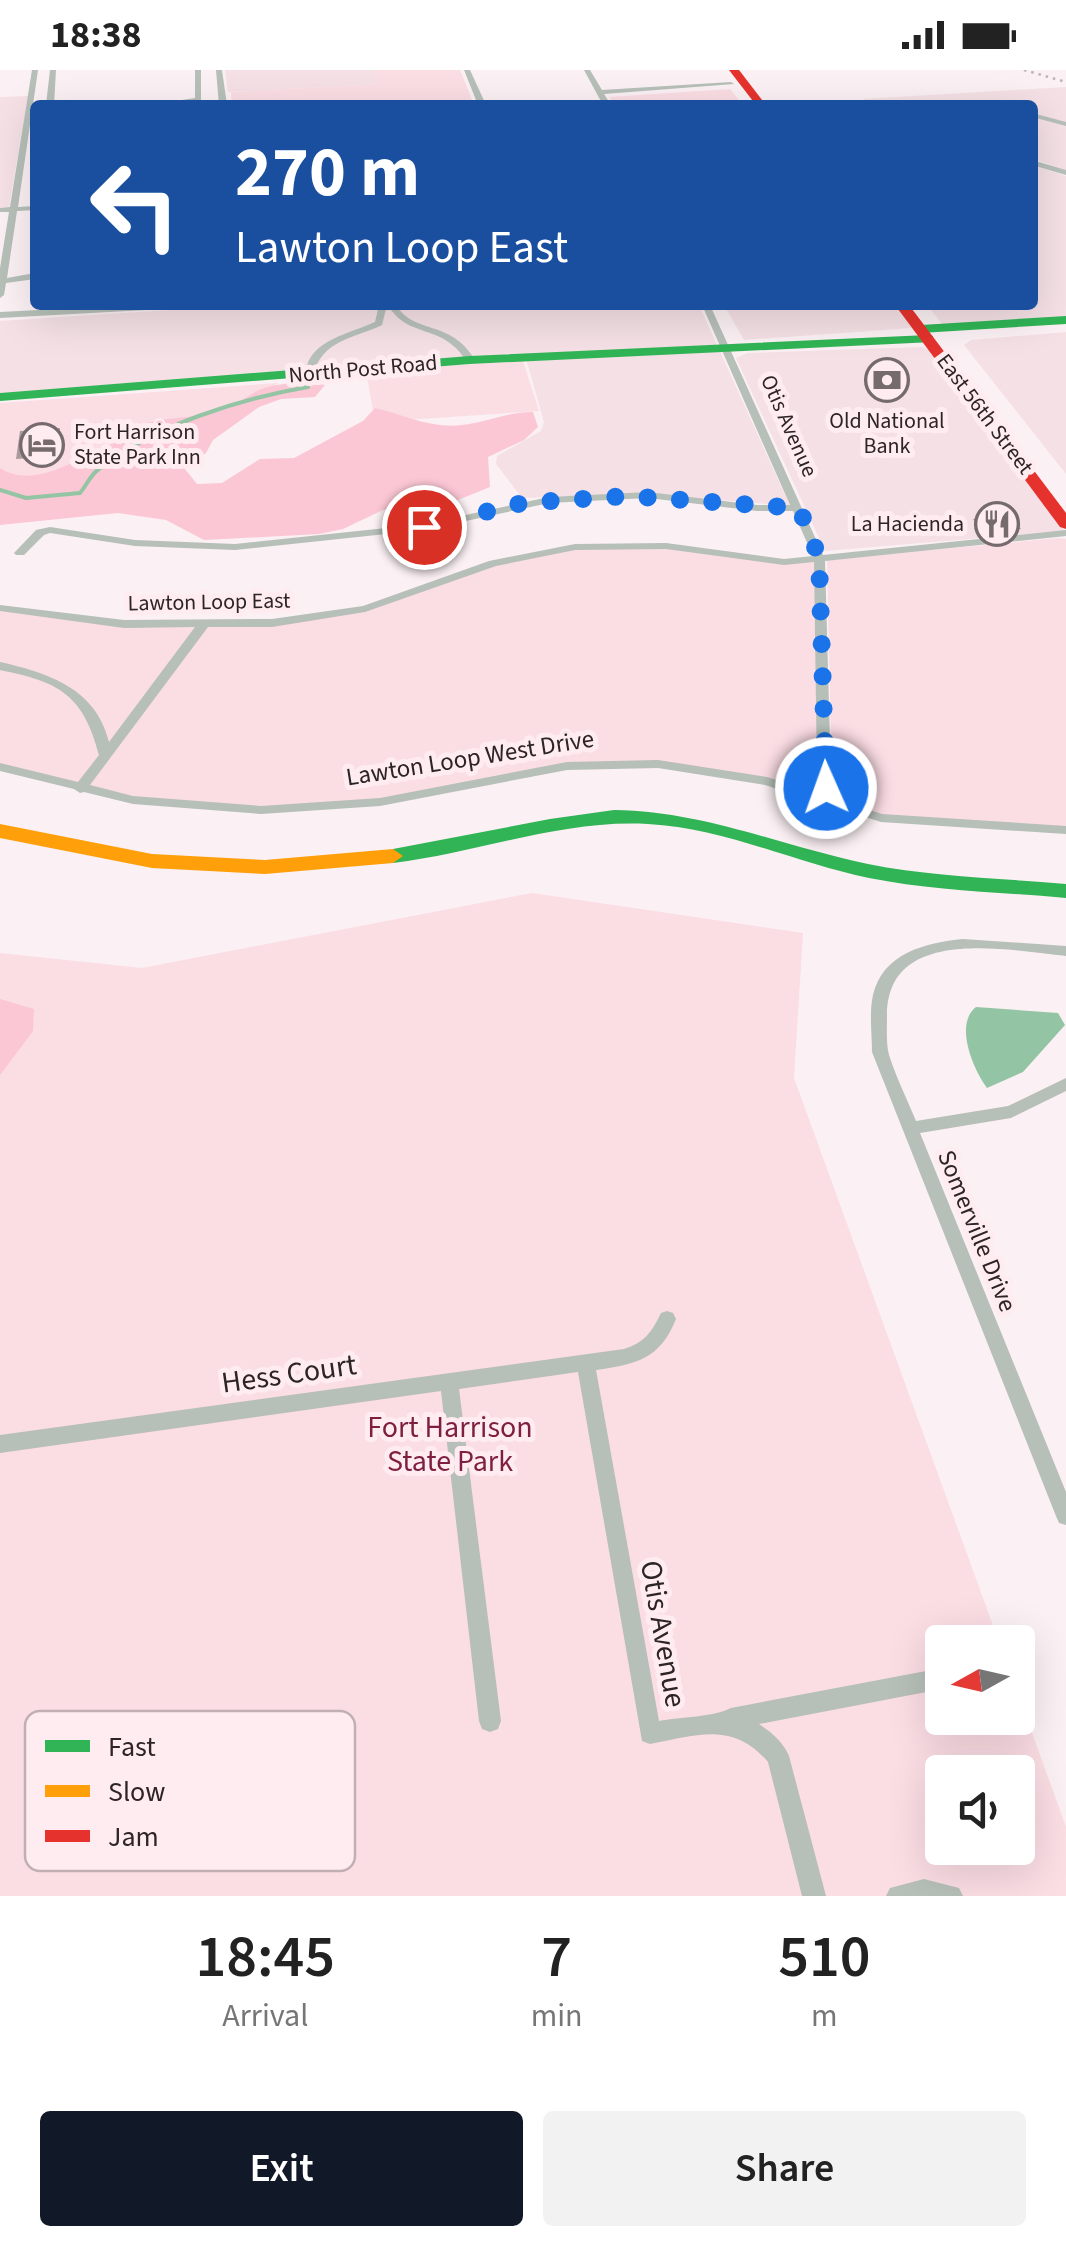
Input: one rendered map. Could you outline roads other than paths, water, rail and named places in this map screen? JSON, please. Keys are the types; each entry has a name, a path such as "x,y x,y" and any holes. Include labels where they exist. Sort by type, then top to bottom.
{"street":[{"path":"33,100 35,70"},
{"path":"50,100 53,70"},
{"path":"198,70 199,100"},
{"path":"219,70 223,100"},
{"path":"467,70 480,100"},
{"path":"587,70 604,100"},
{"path":"600,92 728,75"},
{"path":"728,75 743,100"},
{"path":"728,75 755,100"},
{"path":"1039,116 1066,124"},
{"path":"0,295 30,122"},
{"path":"1038,164 1066,173"},
{"path":"0,210 30,208"},
{"path":"3,277 30,274"},
{"path":"0,315 92,310"},
{"path":"309,374 310,362 319,350 370,328 382,320 382,310"},
{"path":"394,310 411,323"},
{"name":"Otis Avenue","path":"708,310 819,557 824,776 836,806"},
{"name":"East 56th Street","path":"907,310 933,334 1066,494"},
{"name":"East 56th Street","path":"922,310 933,334 1066,524"},
{"name":"North Post Road","path":"933,334 1066,320"},
{"path":"370,328 411,323 435,328 459,342 470,360"},
{"name":"North Post Road","path":"0,397 470,360 1066,330"},
{"path":"20,553 40,532 50,530 135,543 235,547 424,527 511,505 568,499 648,495 757,508 799,508"},
{"name":"Lawton Loop East","path":"0,608 91,622 202,626 284,622 349,612 414,594 492,563 575,547 666,546 775,562 1066,534"},
{"path":"80,789 202,626"},
{"path":"0,666 42,677 80,698 98,722 105,754"},
{"name":"Lawton Loop West Drive","path":"0,766 80,789 180,806 304,809 416,796 548,768 628,763 738,774 893,820 1066,830"},
{"path":"0,832 152,861 265,868 420,854 572,818 648,817 712,825 869,871 1066,891"},
{"name":"Somerville Drive","path":"1066,952 964,943 929,949 902,963 881,996 880,1052 1066,1516"},
{"path":"908,1128 996,1116 1065,1088"},
{"path":"586,1363 623,1358 648,1349 663,1335 667,1319"},
{"name":"Otis Avenue","path":"586,1363 650,1732 722,1721 754,1730 778,1756 814,1896"},
{"name":"Hess Court","path":"0,1444 586,1363"},
{"path":"449,1382 490,1721"},
{"path":"722,1721 925,1681"},
{"path":"898,1896 924,1891 951,1896"}],"waterway":[{"path":"0,490 26,498 80,493 99,469 146,439 226,407 308,387"}],"railway":[{"path":"1024,70 1066,82"}],"place":[{"name":"Old National Bank","path":"887,380"},
{"name":"Fort Harrison State Park Inn","path":"42,445"},
{"name":"La Hacienda","path":"997,524"}],"park label":[{"name":"Fort Harrison State Park","path":"450,1444"}]}
